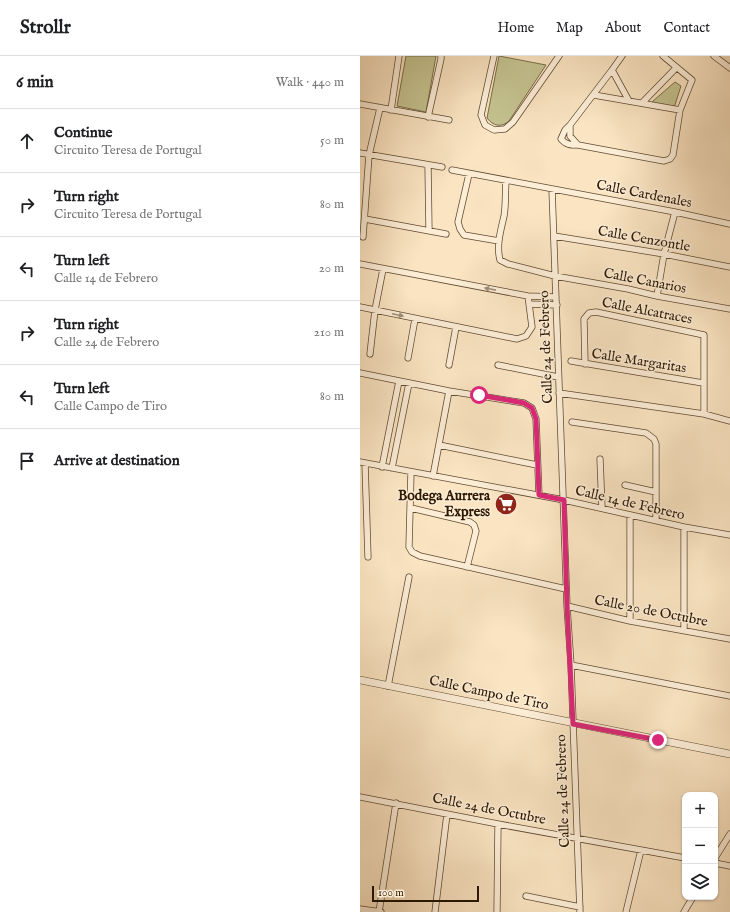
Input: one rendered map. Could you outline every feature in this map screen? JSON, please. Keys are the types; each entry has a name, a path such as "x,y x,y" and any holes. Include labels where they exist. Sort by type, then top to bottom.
{"street":[{"path":"391,110 399,56"},
{"path":"428,117 441,56"},
{"path":"494,56 481,115 485,125 494,130 505,129 513,122 559,56"},
{"path":"622,56 561,139 569,145 578,145 664,161 670,160 673,155 680,110 692,80 663,56"},
{"path":"714,56 730,68"},
{"path":"642,103 676,68"},
{"path":"612,70 629,101"},
{"path":"594,95 680,110"},
{"path":"360,104 448,120"},
{"path":"363,237 369,155 380,108"},
{"path":"570,125 570,136 578,145"},
{"path":"360,153 442,167"},
{"path":"428,165 429,231"},
{"name":"Calle Cardenales","path":"452,170 675,212 730,224"},
{"path":"469,174 458,222 464,235 499,241 504,214 506,181"},
{"name":"Calle 24 de Febrero","path":"552,189 566,589 571,666 580,909"},
{"path":"657,296 664,254 675,212"},
{"path":"365,219 446,234"},
{"name":"Calle Cenzontle","path":"554,236 730,266"},
{"name":"Calle Canarios","path":"499,241 498,254 500,260 508,264 555,276 730,310"},
{"path":"360,264 528,296 556,297"},
{"path":"370,354 375,310 383,269"},
{"path":"360,307 517,339 526,336 532,327 528,296"},
{"path":"529,304 557,305"},
{"name":"Calle Alcatraces","path":"585,364 584,319 589,313 596,312 704,335 703,384"},
{"path":"408,358 416,319"},
{"path":"449,365 456,327"},
{"name":"Calle Margaritas","path":"571,361 703,384"},
{"path":"498,365 558,377"},
{"path":"360,373 449,391 524,403 532,408 536,419 539,495"},
{"path":"382,467 399,381"},
{"path":"392,468 409,383"},
{"path":"703,384 704,414"},
{"path":"433,476 449,391"},
{"path":"560,393 704,414 730,421"},
{"path":"572,422 646,433 654,438 656,444 656,520"},
{"path":"439,445 537,465"},
{"path":"600,459 602,508"},
{"path":"362,463 368,557"},
{"name":"Calle 14 de Febrero","path":"362,463 539,495 684,527 730,535"},
{"path":"411,472 409,547 412,552 420,556 566,589"},
{"path":"625,485 656,492"},
{"path":"411,508 470,522 474,525 476,531 467,567"},
{"path":"630,515 630,621"},
{"path":"684,527 684,630"},
{"path":"388,686 409,576"},
{"name":"Calle 20 de Octubre","path":"567,606 630,621 730,639"},
{"path":"571,666 730,696"},
{"name":"Calle Campo de Tiro","path":"360,680 573,724 730,754"},
{"name":"Calle 24 de Octubre","path":"360,797 682,857"},
{"path":"360,909 380,912 396,803"},
{"path":"434,912 447,814"},
{"path":"497,912 498,824"},
{"path":"718,853 730,834"},
{"path":"626,912 641,850"},
{"path":"718,864 730,866"},
{"path":"526,896 580,909"},
{"path":"684,912 691,900"}],"shaded area":[{"path":"406,56 436,56 426,112 397,106"},
{"path":"499,56 546,65 509,121 503,125 494,124 487,118"},
{"path":"675,82 681,86 673,111 650,106 653,101"}],"place":[{"name":"Bodega Aurrera Express","path":"506,504"}],"route":[{"path":"479,395 524,403 532,408 536,419 539,495 564,500 566,589 573,724 658,740"}]}
